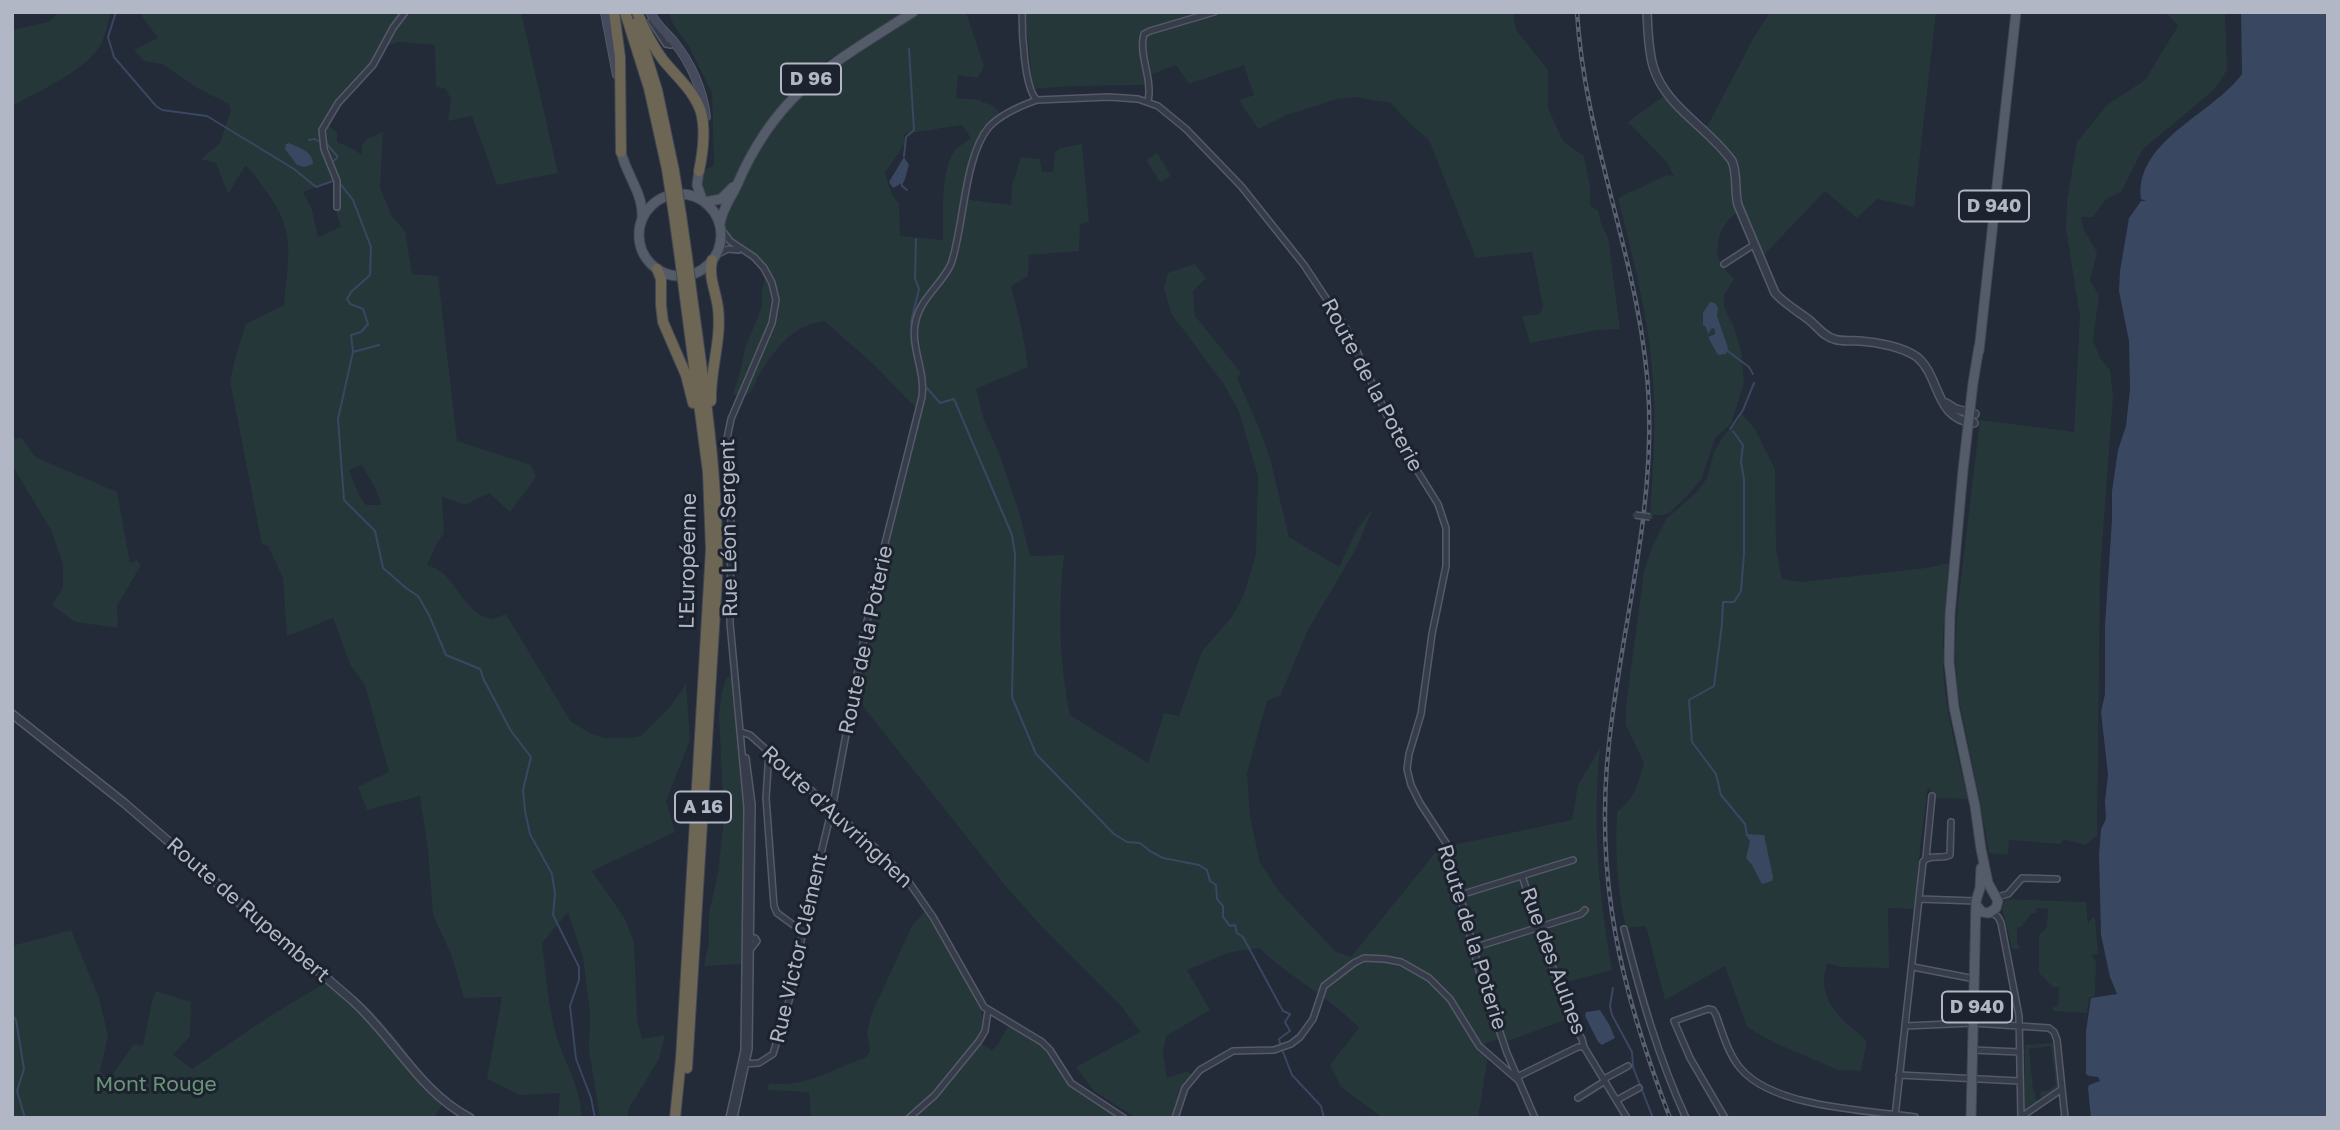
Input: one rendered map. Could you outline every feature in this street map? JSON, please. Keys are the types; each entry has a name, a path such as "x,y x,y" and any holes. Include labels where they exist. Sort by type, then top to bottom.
{"highway":[{"path":"614,12 620,57 621,152"},
{"name":"L'Européenne","path":"625,12 671,170"},
{"path":"635,12 658,53 688,88 699,106 704,138 699,171"},
{"name":"L'Européenne","path":"635,12 655,82 678,215 711,522 681,1059 675,1118"},
{"path":"714,258 710,275 719,316 711,387 716,495"},
{"path":"657,269 661,279 664,325 686,375 699,437 705,447"},
{"name":"L'Européenne","path":"682,1118 718,579 716,495 688,297"}],"main road":[{"path":"605,12 617,74 621,152 641,200 641,247 657,269 672,275 688,275 703,269 714,258 721,241 720,226 715,213 704,201 697,185 706,144 705,111 692,70 674,42 649,12"},
{"name":"D 96","path":"720,226 723,211 766,131 797,92 830,65 913,12"},
{"name":"D 940","path":"1995,895 1988,883 1954,707 1949,666 1950,614 2016,12"},
{"name":"D 96","path":"704,201 724,197 740,177"},
{"path":"642,218 652,205 668,195 684,194 704,201"},
{"name":"D 940","path":"1977,979 1977,900 1981,849"},
{"path":"1986,891 1995,895 1997,906 1990,912 1982,912 1977,900 1986,891"},
{"name":"D 940","path":"1971,1118 1981,921 1990,912"}],"street":[{"path":"337,207 337,180 328,163 322,140 323,128 335,107 373,65 405,12"},
{"path":"1022,12 1022,32 1030,87 1032,97 1037,100"},
{"path":"1148,101 1149,80 1143,46 1144,34 1214,12"},
{"path":"1647,12 1649,46 1657,78 1670,97 1732,161 1737,202 1772,288 1785,304 1832,339 1869,342 1901,349 1914,356 1924,365 1941,400 1971,418"},
{"name":"Route de la Poterie","path":"832,809 872,595 922,397 923,381 915,334 916,319 924,302 951,264 972,168 985,134 992,124 1006,114 1037,100 1122,97 1148,101 1174,117 1219,163 1255,202 1299,257 1347,330 1400,443 1441,511 1447,536 1445,571 1432,631 1421,714 1407,766 1411,785 1420,803 1447,843 1473,948 1500,1033 1535,1118"},
{"name":"Rue Léon Sergent","path":"720,226 728,239 757,260 768,274 774,287 776,304 772,323 731,419 724,460 731,522 730,618 747,807 748,938 744,1064"},
{"path":"1724,264 1755,244"},
{"path":"714,258 728,249 745,252"},
{"path":"1635,515 1650,517"},
{"name":"Route de Rupembert","path":"12,714 123,802 353,1001 434,1094 470,1118"},
{"name":"Route d'Auvringhen","path":"741,732 748,733 889,861 911,885 988,1011 1042,1042 1067,1079 1124,1118"},
{"path":"769,752 766,803 774,908 803,932"},
{"path":"1895,1116 1932,796"},
{"name":"Rue Victor Clément","path":"744,1064 762,1062 774,1052 792,989 832,809"},
{"path":"1926,858 1950,855 1951,822"},
{"path":"1460,895 1573,860"},
{"name":"Rue des Aulnes","path":"1522,876 1569,1016 1627,1118"},
{"path":"1995,895 2007,895 2024,878 2057,879"},
{"path":"1919,899 1977,900"},
{"path":"1473,948 1580,914 1585,910"},
{"path":"1990,912 1998,917 2002,927 2016,992 2020,1026 2021,1117"},
{"path":"1624,929 1641,996 1675,1096 1686,1118"},
{"name":"Rue Léon Sergent","path":"731,1118 744,1064 750,950 757,941 756,938 748,938"},
{"path":"1175,1118 1184,1091 1200,1070 1233,1051 1274,1050 1292,1044 1312,1021 1324,986 1364,958 1397,961 1426,976 1448,997 1479,1046 1518,1079 1577,1047 1584,1046"},
{"path":"1913,967 1977,979"},
{"path":"1725,1118 1688,1054 1674,1021 1706,1009 1711,1009 1716,1015 1732,1056 1743,1071 1756,1081 1808,1103 1915,1117"},
{"path":"909,1118 935,1095 979,1041 985,1031 988,1011"},
{"path":"1905,1026 1975,1023 2047,1027 2054,1032 2065,1118"},
{"path":"1974,1050 2020,1052"},
{"path":"1578,1098 1628,1066"},
{"path":"1899,1075 2020,1081"},
{"path":"1617,1100 1639,1088"},
{"path":"2021,1117 2062,1089"}],"green space":[{"path":"60,12 111,12 101,44 85,63 74,71 12,106 12,30 48,22"},
{"path":"139,12 521,12 558,173 497,185 472,116 448,121 451,100 446,89 436,87 435,45 399,42 388,45 377,66 359,79 326,123 337,133 337,142 362,155 362,146 367,139 383,132 380,188 392,216 405,231 412,274 438,276 457,441 531,465 536,477 510,512 489,493 465,505 442,497 444,533 427,565 445,576 465,601 481,615 492,619 506,614 571,722 592,734 605,738 641,736 670,707 686,684 690,740 666,801 675,832 592,871 625,919 634,942 637,1020 642,1039 665,1035 659,1059 629,1108 627,1118 600,1118 589,1050 590,1013 583,957 568,912 542,943 553,1024 579,1096 581,1118 558,1118 560,1093 520,1095 487,1079 502,997 464,998 451,954 433,915 420,796 367,810 358,787 389,772 365,685 350,664 333,618 287,636 283,578 268,546 262,544 230,381 246,324 284,305 288,259 286,232 276,206 257,178 245,166 228,194 216,163 201,159 220,143 231,110 229,104 199,89 162,64 144,61 134,50 158,38","holes":["334,179 337,190 335,209 341,227 318,237 312,210 303,192","362,465 375,488 382,505 366,505 358,492 349,470"]},
{"path":"668,12 908,12 794,80 784,101 771,117 734,181 718,197 709,199 702,189 702,182 704,170 714,166 712,93 689,46 674,26"},
{"path":"921,12 966,12 984,66 978,78 958,75 956,98 981,100 995,108 1004,120 995,126 982,144 969,200 1011,205 1012,185 1021,157 1040,159 1042,172 1053,172 1055,152 1060,148 1082,144 1089,221 1080,224 1079,251 1029,255 1028,276 1011,286 1028,367 976,389 984,420 999,453 1020,515 1030,556 1064,555 1061,635 1070,715 1148,763 1164,713 1179,716 1202,651 1231,618 1243,597 1256,554 1258,476 1239,412 1225,386 1171,313 1164,288 1168,273 1195,264 1206,278 1193,291 1195,316 1241,373 1237,378 1270,458 1289,537 1339,567 1358,528 1373,508 1357,547 1308,630 1280,696 1267,701 1247,773 1250,816 1260,863 1281,894 1336,952 1351,957 1439,848 1572,820 1578,785 1600,748 1598,859 1612,970 1556,985 1565,1020 1505,1042 1504,1037 1478,1046 1488,1056 1478,1118 1383,1118 1341,1087 1330,1065 1359,1028 1259,948 1231,952 1187,970 1210,1010 1166,1036 1163,1054 1167,1078 1188,1071 1191,1075 1184,1083 1173,1118 1136,1118 1094,1091 1076,1067 1140,1032 1122,1007 1043,928 1004,884 854,695 872,595 917,409 870,361 824,321 803,327 786,339 772,355 745,397 733,394 745,348 762,307 762,289 766,276 747,257 751,251 735,242 728,233 725,216 762,144 790,105 836,66","holes":["962,125 971,138 957,148 948,166 944,192 943,240 900,236 899,203 892,195 885,173 905,143 904,134"]},
{"path":"1025,12 1513,12 1516,30 1548,70 1548,108 1563,141 1584,156 1590,186 1590,206 1598,210 1608,238 1620,329 1597,330 1530,343 1522,316 1540,314 1543,307 1532,252 1476,258 1429,140 1391,103 1355,97 1337,99 1287,115 1258,129 1239,100 1254,95 1244,65 1189,84 1176,65 1150,75 1151,84 1033,89"},
{"path":"1770,12 1936,12 1914,207 1877,199 1857,218 1825,191 1764,255 1758,256 1737,213 1727,222 1719,240 1718,253 1722,265 1734,279 1724,295 1724,307 1734,327 1741,351 1744,383 1731,424 1715,438 1702,478 1669,513 1650,515 1654,423 1650,347 1634,261 1618,198 1667,175 1674,176 1666,161 1628,122 1665,95 1701,131 1709,123"},
{"path":"2165,12 2225,12 2227,70 2215,89 2143,149 2121,192 2105,200 2093,217 2081,217 2084,230 2097,252 2090,280 2099,296 2093,340 2100,358 2110,370 2113,396 2100,573 2097,836 2085,845 2063,839 2061,844 2009,840 2008,855 1989,853 1958,695 1955,651 1958,603 1980,420 2074,432 2080,316 2066,229 2067,202 2077,142 2107,105 2145,80 2178,26"},
{"path":"1157,153 1171,176 1160,182 1146,160"},
{"path":"1741,413 1755,429 1775,469 1776,549 1782,579 1802,582 1949,563 1943,637 1944,682 1951,727 1968,799 1936,798 1928,787 1915,909 1888,908 1889,968 1841,967 1827,963 1825,988 1833,1008 1867,1041 1861,1071 1838,1070 1773,1042 1747,1027 1725,966 1665,1000 1646,926 1626,928 1623,913 1617,870 1617,811 1632,796 1644,763 1626,725 1626,707 1644,571 1666,519 1698,491 1707,478 1714,452"},
{"path":"22,438 35,457 117,492 130,563 137,560 141,565 117,606 118,628 75,622 52,605 63,587 63,564 51,530 12,465 12,439"},
{"path":"732,675 744,794 742,964 704,966 709,942 709,913 718,873 724,819 719,715 726,679"},
{"path":"2005,899 2086,902 2088,924 2095,918 2098,954 2091,955 2096,962 2095,993 2094,997 2089,997 2087,1013 2053,1011 2053,1007 2058,1006 2059,987 2053,987 2039,973 2039,935 2047,927 2048,909 2037,908 2036,913 2032,913 2021,927 2017,927 2017,944 2021,947 2012,949 2002,908"},
{"path":"925,911 981,1010 983,1017 980,1043 992,1050 1009,1024 1044,1048 1067,1085 1118,1118 811,1118 809,1092 767,1090 769,1083 806,1080 866,1057 870,1051 867,1033 871,1015 912,926"},
{"name":"Mont Rouge","path":"71,930 99,998 108,1036 100,1071 108,1081 134,1044 143,1046 156,991 191,1002 190,1036 173,1055 192,1069 270,1016 332,979 371,1010 430,1084 447,1097 434,1118 12,1118 12,946"},
{"path":"2054,1043 2058,1088 2041,1099 2040,1092 2056,1085 2051,1046 2029,1049 2033,1090 2037,1102 2025,1110 2025,1045"}],"water":[{"path":"2241,12 2328,12 2328,1118 2091,1118 2088,1088 2100,1081 2098,1077 2086,1074 2086,1031 2091,998 2117,994 2110,977 2101,935 2099,855 2101,829 2106,819 2108,775 2101,712 2105,694 2105,625 2112,491 2118,450 2126,426 2130,389 2129,341 2119,291 2120,271 2129,218 2141,201 2146,201 2141,199 2142,179 2150,161 2162,145 2242,74"},
{"path":"289,143 308,153 313,164 304,167 297,165 285,149"},
{"path":"904,157 909,165 904,182 893,188 889,182"},
{"path":"1710,302 1715,303 1718,308 1717,316 1728,348 1726,354 1718,355 1708,337 1715,334 1715,329 1712,328 1708,334 1703,325 1703,313"},
{"path":"1745,834 1764,835 1772,881 1762,884 1746,858 1750,841"},
{"path":"1600,1010 1615,1038 1602,1045 1585,1016 1586,1012"}],"waterway":[{"path":"116,12 108,37 114,57 156,106 162,110 207,116 294,169 316,187 333,181"},
{"path":"904,156 906,137 914,130 909,49"},
{"path":"309,140 320,142"},
{"path":"326,143 337,156 332,162"},
{"path":"339,182 353,200 371,247 370,275 347,299 350,304 363,309 368,324 361,332 351,335 353,352 338,419 344,500 375,531 383,568 418,596 446,655 480,669 511,731 531,757 523,790 525,811 530,834 552,874 555,894 553,915 579,967 579,980 570,1006 576,1059 591,1098 595,1118"},
{"path":"902,183 907,190"},
{"path":"912,331 911,322 919,289 915,278 916,239"},
{"path":"353,352 379,345"},
{"path":"1725,349 1749,367 1753,374"},
{"path":"1730,429 1743,410 1754,383"},
{"path":"927,388 940,403 954,399 1012,535 1015,554 1012,697 1036,754 1114,834 1127,842 1140,843 1163,858 1199,865 1207,870 1210,881 1216,885 1217,899 1223,906 1223,917 1230,926 1235,925 1237,933 1243,937 1283,1011 1290,1014 1285,1022 1290,1031 1279,1039 1281,1047"},
{"path":"1733,431 1743,445 1741,462 1744,479 1744,554 1741,591 1734,602 1723,602 1714,686 1689,700 1692,742 1716,774 1721,795 1745,824 1747,834"},
{"path":"1613,988 1610,1006 1612,1015 1632,1052 1633,1067 1653,1118"},
{"path":"12,1014 16,1020 24,1069 17,1091 25,1118"},
{"path":"1283,1052 1292,1075 1321,1106 1324,1118"}],"railway":[{"path":"1577,12 1591,111 1637,306 1649,406 1646,491 1609,743 1605,842 1609,889 1625,979 1670,1118"}]}
